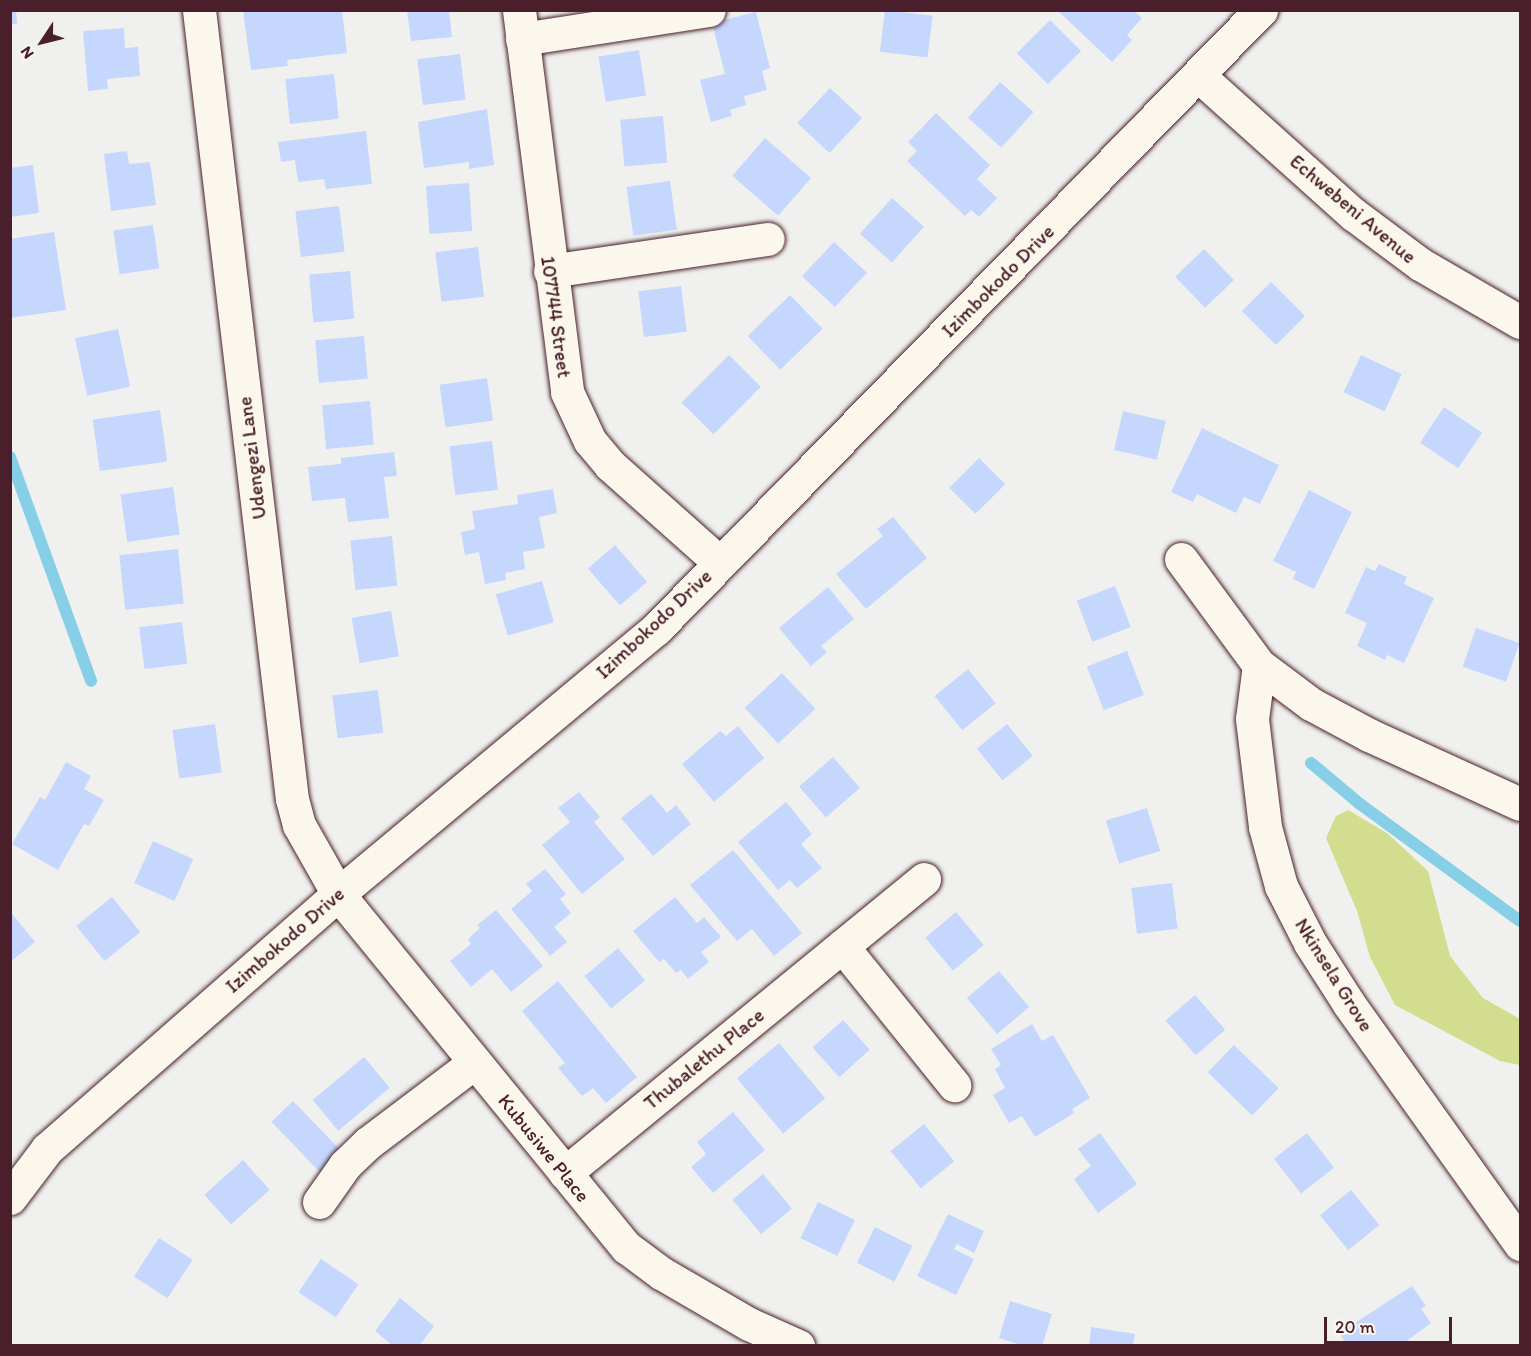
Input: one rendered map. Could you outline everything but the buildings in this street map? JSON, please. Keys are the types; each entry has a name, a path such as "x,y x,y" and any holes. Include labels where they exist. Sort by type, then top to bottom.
{"street":[{"name":"Udengezi Lane","path":"199,10 292,800 311,852 338,894"},
{"path":"520,25 709,10"},
{"name":"Izimbokodo Drive","path":"10,1198 47,1149 338,894 656,629 1261,10"},
{"name":"107744 Street","path":"520,25 567,392 590,441 610,465 720,563"},
{"name":"Echwebeni Avenue","path":"1199,76 1353,214 1420,264 1521,322"},
{"path":"550,271 768,239"},
{"path":"1181,559 1259,665 1311,704 1369,735 1521,804"},
{"name":"Nkinsela Grove","path":"1259,665 1252,719 1265,827 1281,886 1310,943 1349,1004 1521,1244"},
{"name":"Thubalethu Place","path":"565,1173 924,879"},
{"name":"Kubusiwe Place","path":"338,894 626,1247 661,1273 749,1324 798,1346"},
{"path":"842,946 954,1085"},
{"path":"319,1202 345,1165 368,1143 475,1062"}],"green space":[{"path":"1348,810 1387,833 1428,871 1450,956 1483,998 1520,1019 1520,1065 1500,1061 1395,1005 1370,957 1357,911 1326,838 1336,816"}],"waterway":[{"path":"10,457 91,681"},
{"path":"1311,763 1360,804 1520,921"}]}
